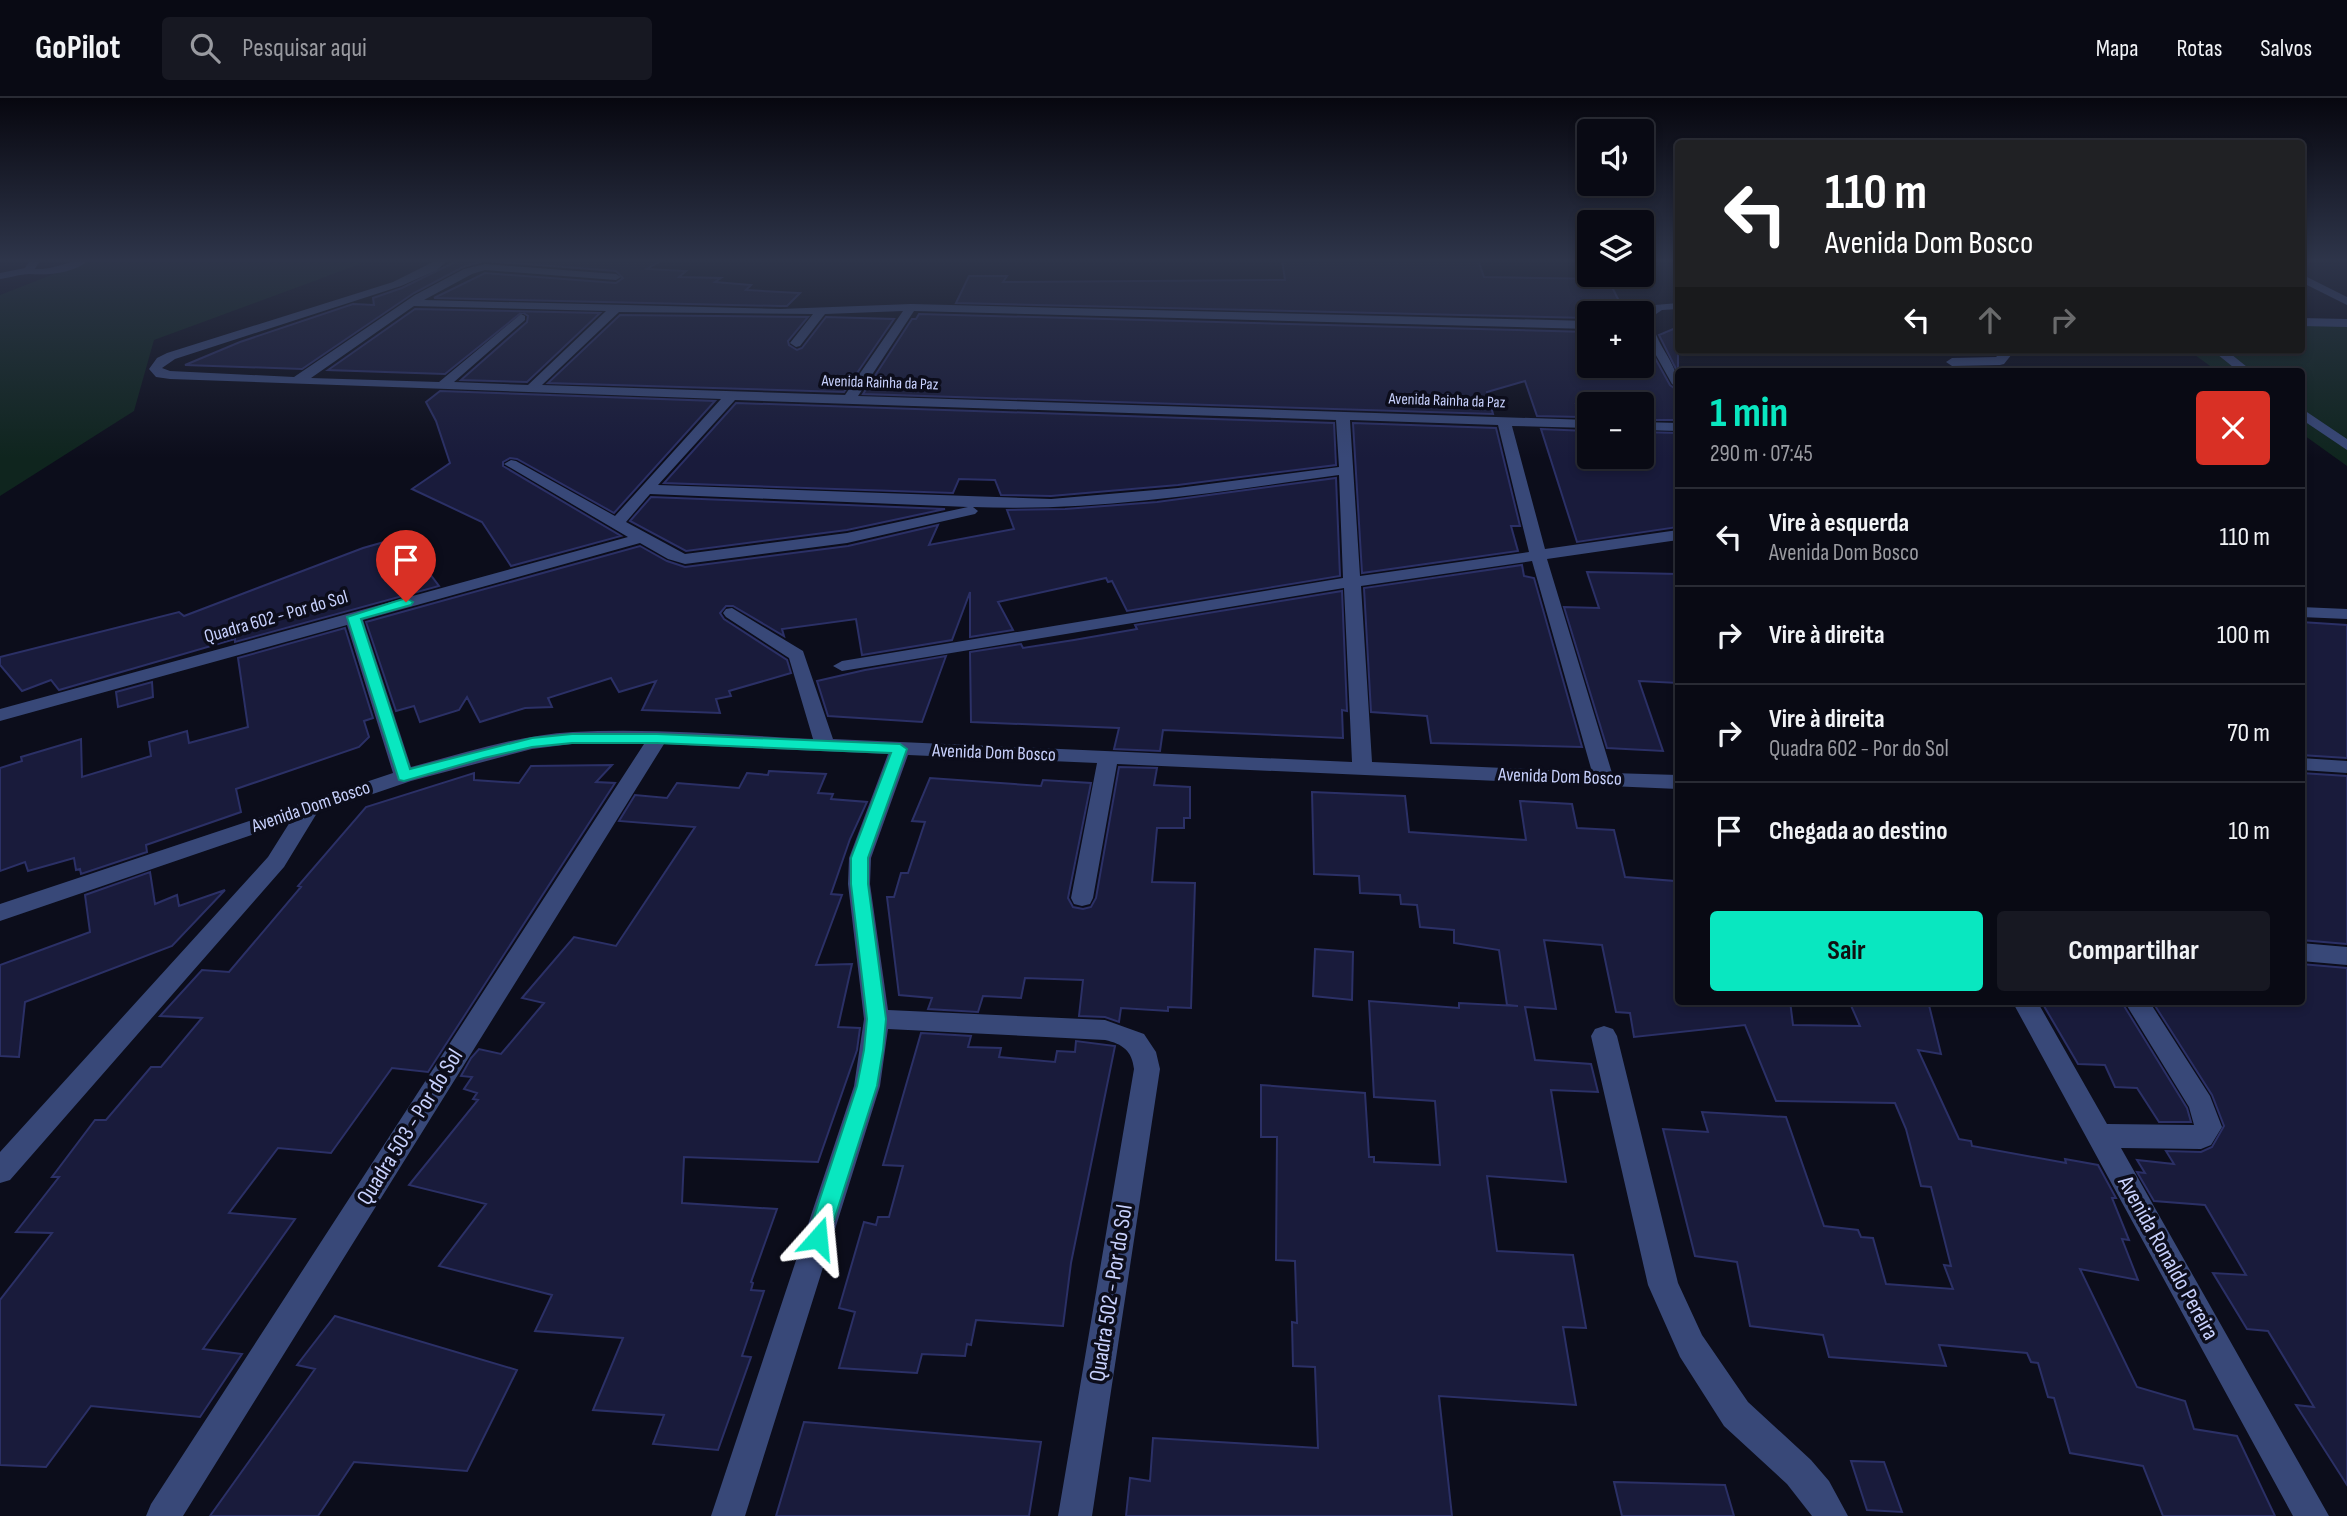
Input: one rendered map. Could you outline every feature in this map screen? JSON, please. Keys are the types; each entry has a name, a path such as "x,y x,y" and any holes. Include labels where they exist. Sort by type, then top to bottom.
{"street":[{"name":"Avenida Rainha da Paz","path":"268,326 185,351 156,365 157,372 170,375 297,381 1577,423"},
{"path":"297,381 379,326"},
{"path":"442,386 512,326"},
{"path":"531,389 597,326"},
{"path":"796,343 809,326"},
{"path":"849,399 898,326"},
{"path":"1654,344 1675,379"},
{"path":"1944,354 1957,367 2000,361 2006,354"},
{"path":"2223,354 2242,368"},
{"path":"618,522 732,395"},
{"path":"1343,415 1362,768"},
{"path":"2305,415 2347,446"},
{"path":"1504,420 1538,555 1604,779"},
{"path":"1654,427 1675,428"},
{"path":"511,464 679,558 694,559 847,538 951,514 1009,505"},
{"path":"646,489 1009,505 1111,501 1346,470"},
{"path":"842,666 1351,582 1675,535"},
{"name":"Quadra 602 - Por do Sol","path":"0,715 643,537"},
{"path":"2305,612 2347,614"},
{"path":"732,613 797,656 825,746"},
{"path":"353,617 404,776"},
{"name":"Avenida Dom Bosco","path":"0,913 404,776 532,743 572,738 657,738 1675,782"},
{"name":"Quadra 503 - Por do Sol","path":"163,1516 657,738"},
{"path":"728,1516 867,1086 877,1019 859,884 860,858 900,749"},
{"path":"1082,898 1108,758"},
{"path":"2305,764 2347,767"},
{"path":"0,1171 276,862 310,807"},
{"path":"2305,952 2347,956"},
{"name":"Avenida Ronaldo Pereira","path":"2026,1005 2312,1516"},
{"path":"2100,1136 2201,1137 2208,1127 2201,1104 2139,1005"},
{"name":"Quadra 502 - Por do Sol","path":"877,1019 1105,1030 1132,1038 1146,1054 1147,1069 1075,1516"},
{"path":"1604,1035 1663,1285 1691,1346 1736,1414 1798,1472 1817,1493 1830,1516"}],"green space":[{"path":"0,326 192,326 154,340 134,411 0,496"},
{"path":"2305,326 2347,326 2347,466 2305,436 2305,368 2213,368 2194,354 2305,354"}],"building":[{"path":"287,326 365,326 302,369 185,365"},
{"path":"391,326 504,326 445,374 328,370"},
{"path":"522,326 586,326 527,382 461,380"},
{"path":"608,326 800,326 788,341 789,345 797,350 802,348 819,326 889,326 844,392 548,383"},
{"path":"907,326 1372,326 1577,332 1577,378 1654,378 1654,356 1670,385 1675,389 1675,420 1654,420 1654,392 1577,392 1577,417 1537,416 1525,381 1487,392 1493,414 863,394"},
{"path":"1675,328 1678,368 1676,368 1659,335"},
{"path":"440,391 715,401 614,513 517,459 510,458 503,462 503,466 621,536 511,566 482,522 412,489 450,463 436,421 426,402"},
{"path":"736,403 1334,423 1336,465 1178,485 1051,496 1001,495 995,480 959,479 953,493 664,483"},
{"path":"1353,423 1496,428 1520,526 1511,526 1518,551 1362,573"},
{"path":"1541,429 1577,431 1577,469 1654,469 1654,432 1675,433 1675,527 1577,542"},
{"path":"1336,478 1340,576 1127,611 1112,581 1108,582 1106,578 998,602 1013,630 970,637 970,592 952,640 862,655 856,619 782,629 784,636 733,606 726,606 720,613 724,619 787,660 791,673 729,691 731,696 716,699 720,713 642,710 656,681 619,692 611,678 548,698 552,707 525,708 480,722 467,697 459,710 420,722 414,706 396,711 366,622 640,546 667,561 685,567 848,546 938,525 929,545 1014,529 1007,510 1157,502"},
{"path":"651,497 945,509 847,530 686,551 630,521"},
{"path":"402,537 439,586 235,642 235,639 59,690 51,680 22,691 0,665 0,657 179,612 184,616 363,548"},
{"path":"1522,565 1524,576 1534,578 1582,747 1431,743 1427,716 1371,712 1364,588"},
{"path":"1587,572 1675,574 1675,683 1639,681 1663,751 1607,748 1564,607 1599,608"},
{"path":"1342,591 1347,711 1342,710 1343,738 1163,730 1160,751 1114,749 1119,728 971,722 970,652 1021,644 1023,648 1074,640 1137,629 1135,625"},
{"path":"2305,622 2347,625 2347,758 2305,755"},
{"path":"345,628 373,718 364,721 369,737 359,747 236,789 241,812 146,845 147,852 81,874 80,869 76,870 74,858 28,871 25,862 0,871 0,768 22,761 21,757 81,739 82,777 151,756 149,742 187,731 189,743 248,727 238,658"},
{"path":"946,656 922,722 828,716 817,681"},
{"path":"152,682 153,697 118,707 116,692"},
{"path":"612,765 596,782 615,783 428,1072 392,1068 331,1153 278,1148 229,1213 295,1219 203,1349 242,1354 200,1417 91,1406 46,1467 0,1465 0,1300 52,1233 16,1232 59,1177 52,1177 95,1120 106,1120 151,1067 161,1067 202,1018 160,1016 202,970 229,972 366,807 474,773 474,780 519,783 531,766"},
{"path":"1119,767 1157,768 1154,785 1190,787 1190,818 1184,818 1184,828 1157,828 1152,882 1195,883 1191,1008 1168,1007 1168,1011 1121,1008 1119,1022 1105,1017 1079,1016 1083,980 1025,978 1021,998 983,996 978,1012 928,1009 932,998 899,995 887,897 894,897 901,873 908,873 925,822 912,821 930,778 1041,786 1043,780 1091,783 1068,898 1073,907 1083,909 1091,907 1096,898"},
{"path":"769,771 826,774 818,793 833,794 831,799 867,802 850,839 831,894 842,895 816,965 852,964 838,1027 860,1028 857,1050 818,1162 684,1157 682,1203 777,1209 751,1282 751,1290 764,1291 742,1356 751,1357 718,1450 653,1444 664,1415 593,1410 623,1338 535,1331 552,1295 439,1266 486,1204 409,1185 478,1100 473,1099 477,1093 464,1089 472,1077 461,1076 471,1058 479,1049 501,1054 544,1003 522,998 574,937 616,946 695,827 619,821 635,795 667,798 677,783 739,788 747,773 768,775"},
{"path":"2305,773 2347,776 2347,944 2305,940"},
{"path":"1312,792 1405,796 1409,832 1526,840 1520,801 1572,804 1577,828 1614,830 1625,877 1675,881 1675,1005 1790,1005 1793,1025 1860,1026 1851,1005 1929,1005 1941,1054 1918,1050 1959,1139 1971,1141 1972,1146 2066,1163 2065,1159 2098,1165 2116,1198 2112,1198 2129,1240 2122,1239 2138,1280 2080,1269 2137,1387 2185,1401 2194,1429 2237,1436 2275,1516 2163,1516 2143,1466 2070,1453 2054,1398 2048,1397 2038,1363 2031,1362 2027,1353 1939,1345 1946,1366 1829,1357 1823,1335 1750,1326 1737,1262 1695,1256 1663,1129 1708,1132 1702,1112 1786,1117 1824,1226 1858,1230 1861,1237 1873,1238 1886,1284 1953,1289 1944,1265 1951,1266 1931,1187 1921,1186 1906,1129 1895,1103 1776,1101 1745,1025 1634,1037 1630,1013 1616,1012 1602,945 1544,940 1556,1009 1525,1007 1535,1060 1591,1064 1598,1092 1551,1090 1566,1182 1487,1176 1497,1251 1573,1255 1586,1328 1563,1327 1576,1405 1439,1396 1452,1516 1126,1516 1130,1478 1150,1481 1153,1438 1318,1448 1315,1367 1293,1366 1292,1322 1297,1323 1295,1261 1276,1260 1277,1137 1261,1137 1261,1085 1365,1093 1369,1157 1374,1157 1374,1162 1440,1165 1435,1101 1374,1097 1369,1001 1459,1008 1459,1003 1518,1006 1507,1005 1499,950 1454,943 1454,930 1420,927 1417,905 1401,904 1400,895 1360,893 1359,876 1314,874"},
{"path":"150,872 155,904 177,895 179,906 225,890 172,946 25,1002 19,1057 0,1056 0,965 90,932 85,895"},
{"path":"1315,949 1353,952 1352,1000 1313,996"},
{"path":"2305,964 2347,968 2347,1485 2296,1405 2314,1407 2268,1331 2247,1329 2213,1273 2246,1275 2205,1205 2154,1201 2137,1172 2145,1173 2137,1160 2174,1164 2166,1151 2201,1152 2212,1147 2224,1126 2212,1095 2155,1005 2305,1005"},
{"path":"2043,1005 2123,1005 2187,1108 2191,1122 2159,1122 2137,1088 2115,1087 2105,1065 2078,1064"},
{"path":"921,1033 971,1036 968,1047 1001,1048 999,1057 1055,1062 1057,1051 1075,1052 1076,1041 1115,1046 1071,1263 1063,1326 976,1320 971,1345 967,1344 965,1356 922,1354 917,1373 839,1368 855,1312 839,1308 864,1222 876,1225 878,1217 889,1217 903,1166 883,1165"},
{"path":"335,1316 517,1370 467,1471 354,1462 318,1516 210,1516 315,1369 297,1365"},
{"path":"804,1422 1041,1442 1029,1516 776,1516"},
{"path":"1851,1461 1884,1462 1902,1512 1867,1510"},
{"path":"1614,1482 1725,1485 1734,1516 1622,1516"}],"route":[{"path":"406,602 353,617 404,776 482,754 572,738 657,738 900,749 860,858 859,884 877,1019 867,1086 818,1238"}]}
